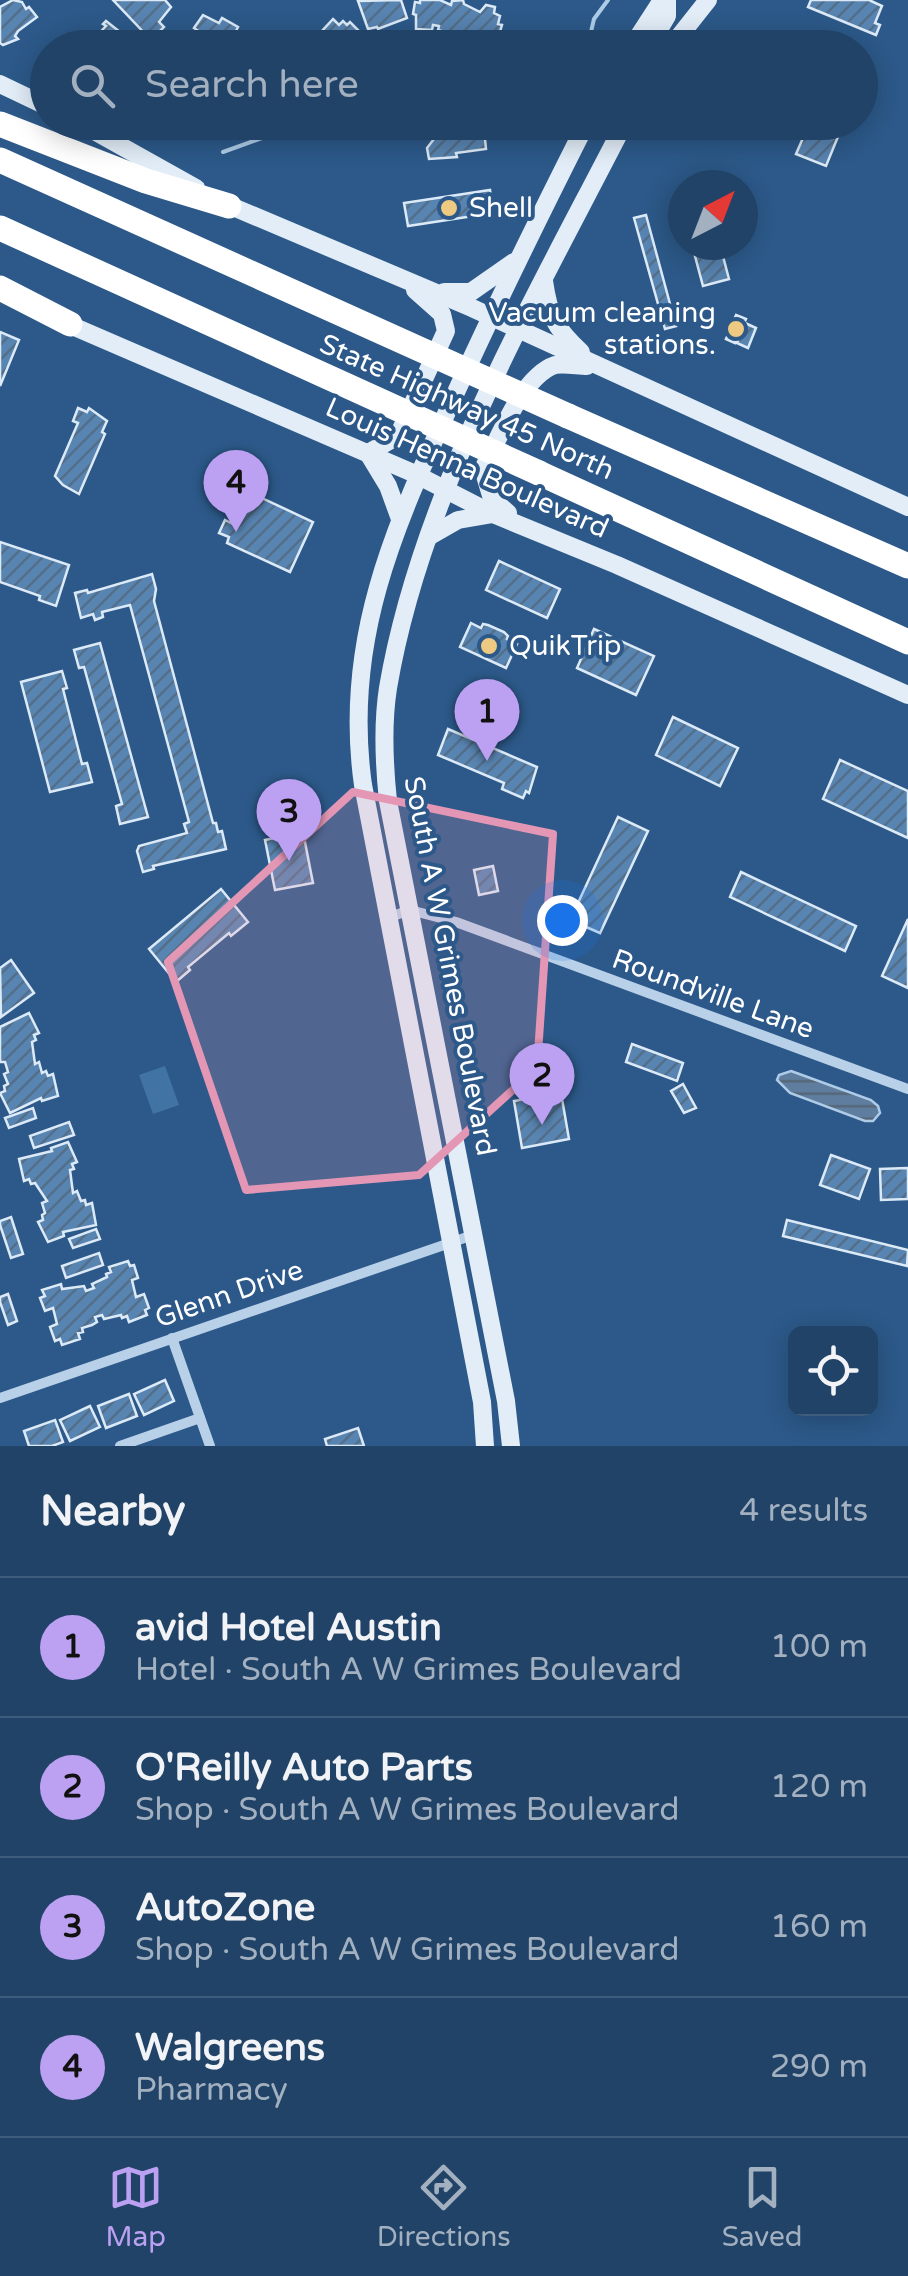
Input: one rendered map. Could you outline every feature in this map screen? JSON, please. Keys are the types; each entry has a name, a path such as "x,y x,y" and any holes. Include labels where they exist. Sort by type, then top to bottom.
{"highway":[{"path":"0,124 30,136"},
{"path":"40,140 146,182 229,206"},
{"name":"State Highway 45 North","path":"0,160 908,566"},
{"name":"State Highway 45 North","path":"0,228 908,642"},
{"path":"0,288 70,324"}],"main road":[{"path":"643,30 664,0"},
{"path":"659,30 668,16 664,0"},
{"path":"684,30 708,0"},
{"path":"0,84 30,98"},
{"path":"110,140 229,206 434,292 908,507"},
{"name":"South A W Grimes Boulevard","path":"486,1446 482,1402 363,785 356,724 362,652 376,592 400,520 490,318 578,140"},
{"name":"South A W Grimes Boulevard","path":"511,1446 506,1401 385,769 388,690 416,579 446,490 613,140"},
{"path":"434,292 471,292 518,259"},
{"path":"544,279 548,307 558,331 596,366"},
{"path":"400,520 388,486 368,453 398,436 446,331 442,314 404,281"},
{"name":"Louis Henna Boulevard","path":"0,299 70,324 368,453 494,514 908,695"},
{"path":"524,526 492,499 483,469 528,386 556,365 596,366"},
{"path":"430,536 458,520 494,514"},
{"path":"376,592 382,610 372,658 388,690"}],"street":[{"path":"390,917 410,910"},
{"name":"Roundville Lane","path":"410,910 456,922 908,1088"},
{"name":"Glenn Drive","path":"0,1398 473,1235"},
{"path":"172,1338 210,1446"},
{"path":"120,1446 200,1418"}],"highlighted area":[{"path":"353,792 553,834 537,1068 419,1175 246,1190 168,962"}],"shaded area":[{"path":"165,1066 179,1105 153,1114 139,1075"},
{"path":"791,1071 871,1100 880,1113 873,1121 865,1121 790,1093 777,1080 779,1075"}],"building":[{"path":"13,0 22,2 37,17 18,31 18,39 3,45 0,7"},
{"path":"113,0 165,0 171,7 159,22 164,27 142,30"},
{"path":"401,0 407,18 368,29 358,1"},
{"path":"440,0 451,5 452,1 463,0 480,12 486,5 495,7 500,30 438,30 439,26 433,25 432,30 416,29 413,14 415,2"},
{"path":"811,0 869,0 882,6 875,23 880,25 878,30 864,30 808,7"},
{"path":"203,15 219,23 222,18 238,27 236,30 194,28"},
{"path":"333,19 339,25 350,22 358,30 323,30"},
{"path":"106,21 118,30 102,30 106,26"},
{"path":"433,140 485,140 486,149 429,159 427,148"},
{"path":"802,140 837,140 826,166 796,154"},
{"name":"Shell","path":"490,190 493,213 408,226 404,203"},
{"path":"646,215 676,326 665,329 634,218"},
{"path":"696,260 724,260 729,279 703,286"},
{"name":"Vacuum cleaning stations.","path":"736,315 746,319 735,343 726,339"},
{"path":"745,323 756,328 748,348 737,343"},
{"path":"0,332 19,340 0,386"},
{"path":"78,408 87,412 89,408 107,421 79,494 55,476 78,423 73,421"},
{"path":"249,492 313,522 290,572 227,543 229,537 219,533 225,520 235,525"},
{"path":"0,542 69,565 56,606 0,582"},
{"name":"QuikTrip","path":"499,561 560,589 547,618 486,590"},
{"path":"152,574 154,601 213,823 218,832 222,831 226,849 153,866 154,869 143,872 139,846 187,833 184,824 189,822 130,605 102,612 103,617 95,620 93,614 81,618 75,593 88,593"},
{"name":"QuikTrip","path":"471,623 504,632 507,639 517,644 506,668 460,647"},
{"path":"594,629 654,656 636,695 577,668"},
{"path":"100,643 148,817 120,824 116,806 122,804 84,667 79,668 74,650"},
{"path":"62,671 82,764 87,763 92,782 50,792 21,682"},
{"path":"673,717 738,748 720,786 656,755"},
{"path":"448,729 537,767 529,793 526,791 523,798 502,789 504,783 438,755"},
{"path":"840,760 908,791 908,838 823,799"},
{"path":"618,817 648,831 600,933 570,920"},
{"path":"303,832 313,883 275,890 265,840"},
{"path":"493,866 498,891 479,895 474,870"},
{"path":"741,872 856,926 845,951 730,897"},
{"path":"221,889 248,922 188,967 190,970 176,982 149,949"},
{"path":"908,919 908,988 882,976"},
{"path":"11,960 34,993 1,1017 0,968"},
{"path":"29,1013 39,1033 32,1042 35,1064 39,1062 42,1073 53,1074 58,1096 42,1101 41,1098 10,1113 0,1093 8,1084 4,1074 8,1072 5,1062 0,1062 0,1027"},
{"path":"632,1044 683,1063 677,1081 626,1062"},
{"path":"683,1084 696,1108 684,1113 671,1091"},
{"path":"561,1093 569,1139 522,1148 514,1101"},
{"path":"33,1108 36,1118 9,1128 5,1118"},
{"path":"69,1122 74,1135 34,1148 30,1136"},
{"path":"68,1142 77,1162 70,1170 73,1193 77,1191 86,1205 92,1203 96,1225 63,1232 64,1236 48,1242 38,1222 45,1213 42,1203 47,1201 35,1183 24,1181 19,1159 52,1151 51,1148"},
{"path":"831,1155 870,1169 859,1199 820,1185"},
{"path":"908,1168 908,1199 881,1200 880,1169"},
{"path":"11,1217 23,1254 11,1258 0,1221"},
{"path":"787,1220 908,1250 907,1266 783,1236"},
{"path":"96,1229 100,1239 73,1248 69,1239"},
{"path":"99,1253 103,1265 66,1278 62,1266"},
{"path":"128,1261 130,1266 134,1265 138,1278 132,1280 136,1297 144,1294 147,1315 129,1322 127,1316 104,1319 102,1315 95,1317 97,1322 82,1328 83,1332 78,1333 80,1339 62,1345 60,1339 55,1341 50,1327 57,1324 53,1308 45,1311 40,1298 45,1296 42,1290 61,1284 62,1289 84,1286 86,1291 107,1277 109,1267"},
{"path":"8,1294 17,1321 8,1325 0,1297"},
{"path":"165,1380 174,1401 144,1415 134,1394"},
{"path":"129,1394 137,1416 106,1428 98,1406"},
{"path":"90,1406 100,1427 70,1441 60,1420"},
{"path":"55,1420 63,1442 29,1446 24,1431"},
{"path":"358,1428 364,1446 327,1446 325,1439"}],"waterway":[{"path":"591,30 594,19 608,0"},
{"path":"223,152 257,140"}],"place":[{"name":"Shell","path":"449,208"},
{"name":"Vacuum cleaning stations.","path":"736,329"},
{"name":"Walgreens","path":"236,532"},
{"name":"QuikTrip","path":"489,646"},
{"name":"avid Hotel Austin","path":"487,761"},
{"name":"AutoZone","path":"289,861"},
{"name":"O'Reilly Auto Parts","path":"542,1125"}]}
